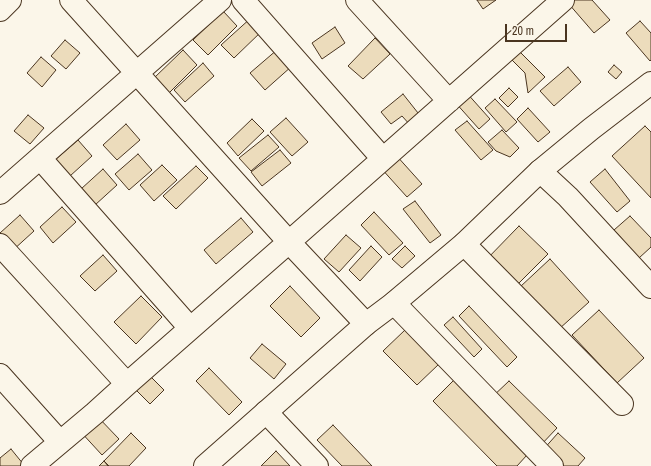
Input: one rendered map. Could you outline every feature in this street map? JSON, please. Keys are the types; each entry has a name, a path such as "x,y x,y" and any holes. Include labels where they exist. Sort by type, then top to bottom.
{"street":[{"path":"0,10 10,0"},
{"path":"71,0 136,74 366,324"},
{"path":"0,193 220,0"},
{"path":"243,0 383,159"},
{"path":"358,0 449,101"},
{"path":"32,466 95,413 449,101 553,3"},
{"path":"206,466 366,324 394,303 464,244 540,171 591,129 649,90"},
{"path":"40,158 190,328"},
{"path":"540,171 568,197 651,287"},
{"path":"464,244 622,404"},
{"path":"0,245 127,384"},
{"path":"394,303 552,466"},
{"path":"0,375 60,442"},
{"path":"266,412 317,466"}],"building":[{"path":"477,0 496,0 483,9"},
{"path":"572,0 592,0 610,20 594,33 568,3"},
{"path":"223,11 237,26 208,55 193,40"},
{"path":"252,17 263,30 234,58 221,45"},
{"path":"640,21 651,33 650,61 626,33"},
{"path":"335,27 345,43 322,59 312,43"},
{"path":"375,38 390,54 363,79 348,66"},
{"path":"65,40 80,53 66,69 51,56"},
{"path":"513,45 545,77 528,93 525,73 505,53"},
{"path":"278,49 292,66 265,90 250,73"},
{"path":"183,50 197,65 168,94 153,79"},
{"path":"41,57 56,70 42,87 27,73"},
{"path":"203,63 214,76 185,102 174,90"},
{"path":"614,65 622,72 616,79 608,72"},
{"path":"568,67 581,82 554,106 540,91"},
{"path":"509,88 518,97 508,107 499,98"},
{"path":"465,91 490,119 479,129 454,101"},
{"path":"403,94 422,118 411,126 402,116 391,124 381,112"},
{"path":"495,99 517,122 506,132 485,108"},
{"path":"528,108 550,132 538,142 517,119"},
{"path":"28,115 44,128 30,144 14,131"},
{"path":"286,118 308,142 292,156 270,132"},
{"path":"252,119 264,131 238,156 227,143"},
{"path":"467,121 493,150 481,160 455,130"},
{"path":"126,124 140,140 117,160 103,145"},
{"path":"645,126 651,132 651,198 612,156"},
{"path":"502,130 519,148 510,157 496,151 488,142"},
{"path":"268,135 279,147 251,171 239,158"},
{"path":"78,140 92,156 70,176 55,160"},
{"path":"280,150 291,163 262,186 251,172"},
{"path":"138,154 152,170 129,190 115,174"},
{"path":"395,154 422,184 407,197 380,167"},
{"path":"162,165 177,180 154,201 140,185"},
{"path":"196,166 208,178 176,209 163,196"},
{"path":"103,169 117,185 95,205 81,189"},
{"path":"605,169 630,201 617,212 590,182"},
{"path":"415,201 441,235 430,243 403,209"},
{"path":"62,207 76,222 53,243 40,227"},
{"path":"374,212 403,243 389,255 361,225"},
{"path":"20,215 34,231 12,251 0,238 0,233"},
{"path":"630,216 651,238 651,247 639,258 614,230"},
{"path":"241,218 253,232 216,264 204,250"},
{"path":"519,226 548,254 511,291 483,263"},
{"path":"346,235 361,248 339,272 324,259"},
{"path":"371,246 382,257 360,281 349,270"},
{"path":"405,246 415,256 402,268 392,259"},
{"path":"103,255 117,271 95,291 80,276"},
{"path":"550,259 589,302 559,329 520,287"},
{"path":"290,286 320,318 301,337 270,306"},
{"path":"141,296 162,317 136,344 114,322"},
{"path":"469,306 517,357 507,367 459,316"},
{"path":"599,310 644,358 617,383 572,335"},
{"path":"453,317 482,349 474,357 444,325"},
{"path":"405,330 439,364 417,385 383,351"},
{"path":"262,344 286,364 274,379 250,358"},
{"path":"209,368 242,402 229,415 196,381"},
{"path":"150,376 164,390 150,404 136,390"},
{"path":"454,380 527,455 517,466 497,466 433,401"},
{"path":"509,381 557,428 539,447 490,399"},
{"path":"96,415 119,439 102,455 79,430"},
{"path":"333,425 372,466 342,466 317,440"},
{"path":"131,433 146,448 129,466 109,466 104,461"},
{"path":"558,433 585,458 578,466 558,466 542,451"},
{"path":"11,449 24,465 23,466 0,466 0,458"},
{"path":"276,451 290,466 261,466"},
{"path":"104,461 108,466 99,466"}]}
